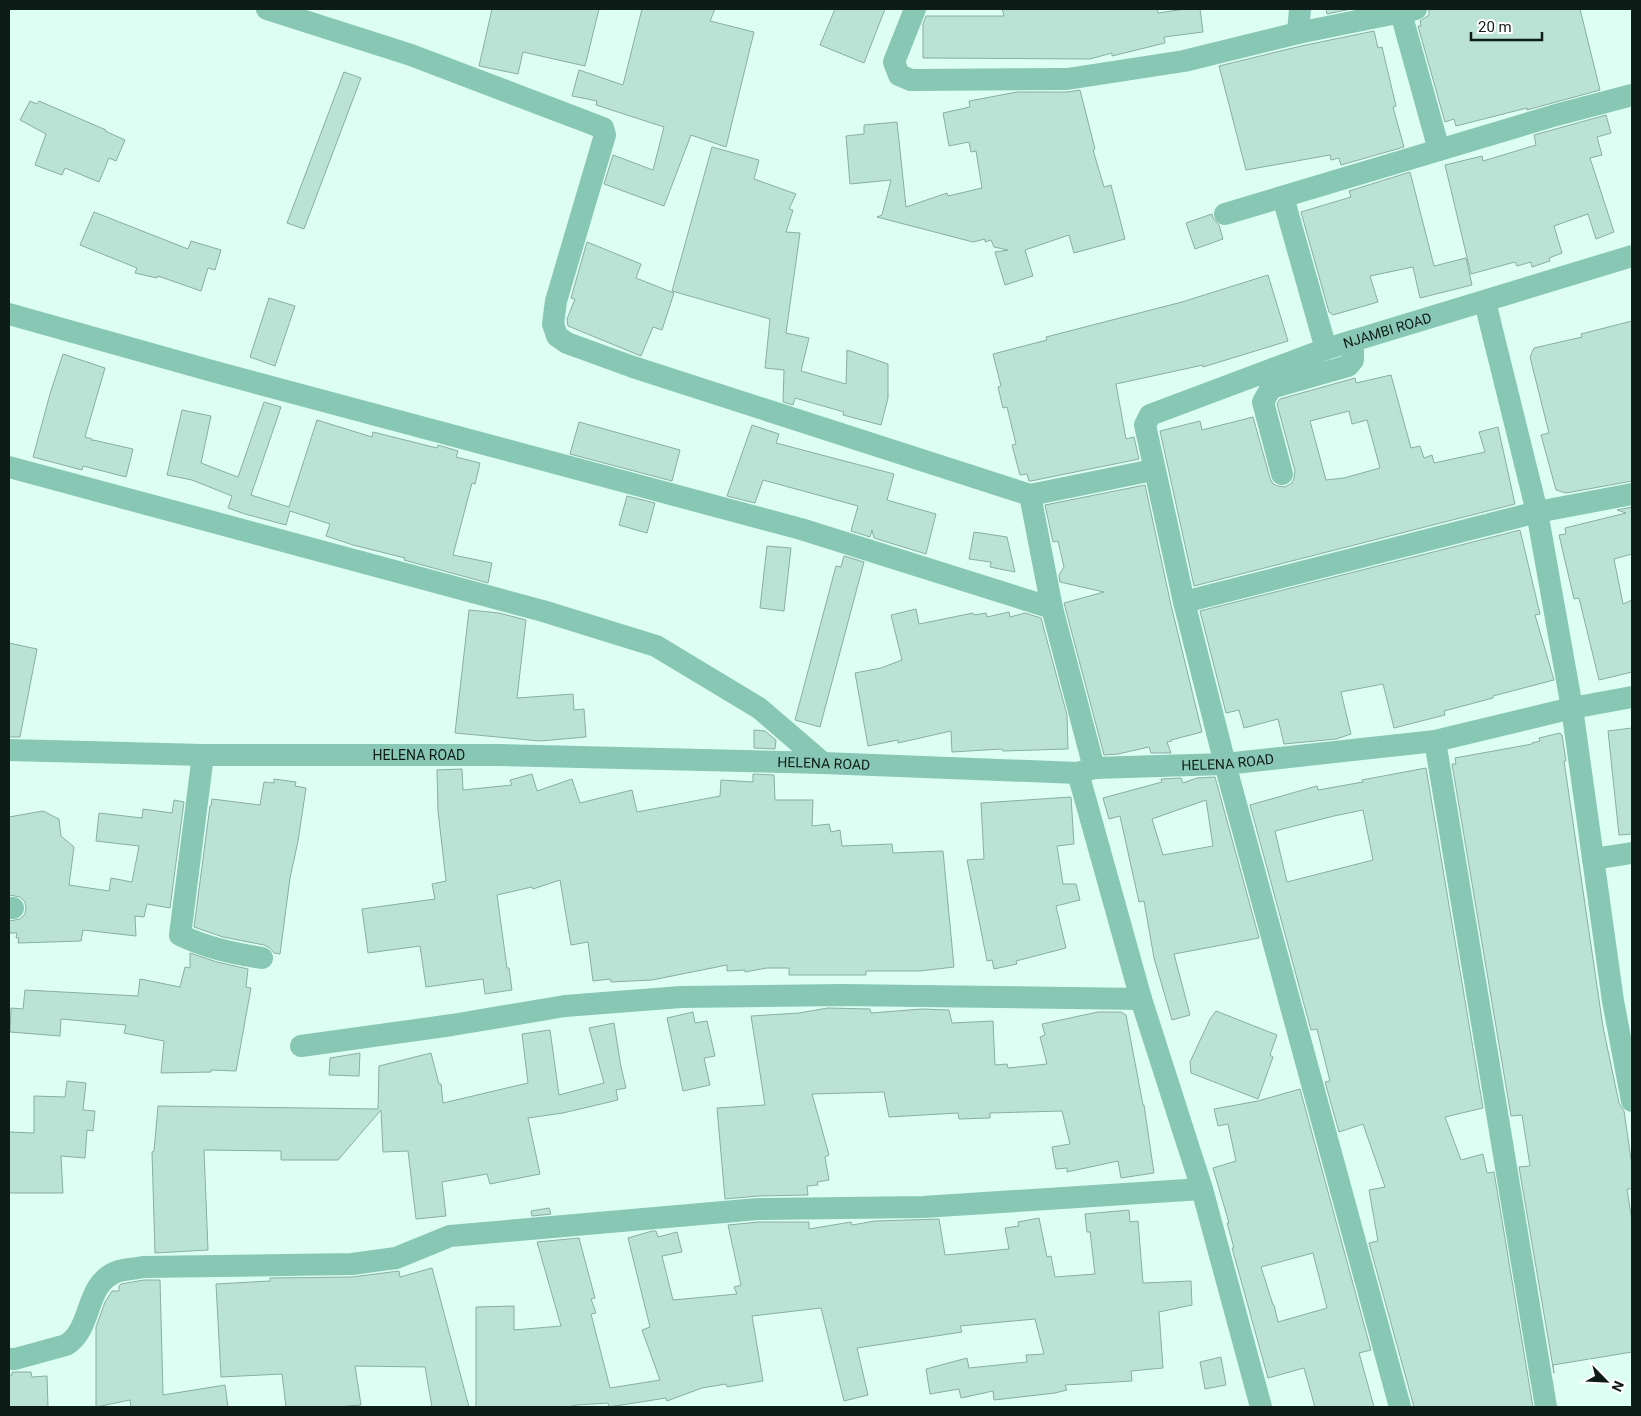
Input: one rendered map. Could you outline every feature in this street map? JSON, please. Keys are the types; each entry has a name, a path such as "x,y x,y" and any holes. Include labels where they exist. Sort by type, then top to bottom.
{"street":[{"path":"267,9 411,55 603,128 605,135 556,301 553,324 557,336 567,343 643,370 1030,495 1153,470 1225,764 1400,1407"},
{"path":"915,9 894,62 899,75 911,80 1067,79 1184,61 1298,33 1409,11 1439,150"},
{"path":"1298,33 1300,9"},
{"path":"1225,214 1556,115 1632,95"},
{"path":"1283,197 1326,349"},
{"name":"NJAMBI ROAD","path":"1153,470 1144,425 1150,415 1326,349 1632,256"},
{"path":"1485,302 1538,512 1572,708 1593,859 1623,1000 1632,1101"},
{"path":"9,314 212,372 801,529 1052,608"},
{"path":"1282,474 1263,402 1272,388 1348,366 1352,360 1354,341"},
{"path":"9,466 543,611 656,646 759,708 823,763"},
{"path":"1184,602 1538,512 1632,494"},
{"path":"1030,495 1086,771 1142,999 1202,1189 1261,1407"},
{"name":"HELENA ROAD","path":"9,750 203,755 498,755 1086,771 1225,764 1435,740 1572,708 1632,697"},
{"path":"1435,740 1546,1407"},
{"path":"203,755 180,935 200,945 217,950 262,958"},
{"path":"1593,859 1632,853"},
{"path":"301,1046 452,1025 565,1006 681,997 860,996 1142,999"},
{"path":"9,1359 66,1345 73,1341 80,1331 97,1287 116,1272 143,1267 352,1264 396,1258 450,1236 758,1209 923,1207 1202,1189"}],"building":[{"path":"492,9 599,9 585,66 523,52 518,74 479,66"},
{"path":"642,9 715,9 710,21 754,32 726,147 691,135 664,206 604,184 613,155 653,170 664,127 596,105 597,101 572,96 579,70 623,85"},
{"path":"835,9 885,9 864,63 820,45"},
{"path":"1002,9 1157,9 1158,13 1200,9 1203,32 1164,37 1165,43 1112,56 1112,53 1090,59 923,58 923,24 926,16 1004,16"},
{"path":"1326,9 1351,9 1327,14"},
{"path":"1429,9 1580,9 1600,90 1527,110 1527,108 1456,126 1454,119 1445,122 1418,26 1421,26 1420,21 1429,15"},
{"path":"1374,31 1378,48 1382,47 1396,106 1393,107 1404,147 1341,165 1339,158 1331,160 1330,155 1246,170 1219,66"},
{"path":"344,72 361,78 304,229 287,223"},
{"path":"1080,90 1095,149 1093,150 1104,187 1111,185 1125,239 1074,253 1069,235 1025,250 1033,276 1005,285 995,252 1008,250 994,247 991,240 985,242 985,239 973,242 877,217 882,215 891,180 850,184 846,136 864,134 864,125 897,122 906,207 947,193 948,196 982,188 976,151 971,152 969,142 949,146 943,113 970,107 969,101 1017,92 1067,92"},
{"path":"30,101 37,104 39,101 125,140 116,161 109,158 99,182 65,168 62,175 35,165 46,134 20,120"},
{"path":"1606,115 1611,133 1597,137 1602,155 1590,158 1614,232 1596,239 1588,214 1554,226 1562,253 1549,258 1550,261 1532,267 1531,262 1517,266 1515,262 1471,274 1445,165 1482,156 1483,161 1536,145 1534,135"},
{"path":"712,147 759,160 754,179 796,194 789,209 793,210 786,232 800,233 786,333 809,338 801,371 846,384 847,350 888,364 888,398 881,425 843,415 844,412 795,398 793,405 783,402 784,370 765,368 770,319 672,291"},
{"path":"1410,172 1434,266 1466,258 1472,285 1420,298 1413,267 1370,276 1378,302 1333,315 1329,312 1301,212 1351,197 1349,191"},
{"path":"94,212 188,249 191,241 221,250 215,270 208,268 201,291 158,276 157,278 135,273 137,268 80,245"},
{"path":"1212,214 1219,225 1223,239 1195,249 1186,223"},
{"path":"587,242 641,264 636,278 674,293 662,330 653,327 641,356 568,326 567,319 575,299 571,298"},
{"path":"1268,275 1288,341 1203,367 1203,365 1116,384 1126,439 1134,437 1139,459 1031,481 1029,481 1027,474 1020,475 1012,445 1016,444 1007,407 1003,408 998,387 1001,386 993,354 1047,340 1046,337 1182,302"},
{"path":"269,298 295,306 275,366 250,357"},
{"path":"1632,321 1632,481 1566,493 1556,490 1541,435 1549,433 1530,357 1534,348 1582,337 1581,334"},
{"path":"63,354 105,368 85,437 92,439 92,441 133,449 126,477 83,466 82,470 33,457"},
{"path":"1391,375 1411,448 1420,446 1424,458 1432,455 1434,463 1485,452 1479,432 1498,427 1515,504 1194,586 1160,431 1200,421 1202,430 1253,417 1270,478 1273,484 1285,487 1292,483 1295,471 1277,404 1280,399 1355,378 1356,383","holes":["1349,411 1352,424 1367,420 1380,468 1344,478 1326,480 1310,421"]},
{"path":"264,402 281,407 251,495 289,507 317,420 372,437 373,432 437,448 438,445 458,451 456,457 480,463 475,484 472,483 453,555 492,563 488,583 326,536 330,524 290,511 286,525 245,514 228,508 232,496 192,480 167,475 182,410 211,416 201,463 238,477"},
{"path":"579,422 680,450 672,481 570,454"},
{"path":"752,425 779,434 776,443 894,474 887,500 936,514 926,554 874,538 872,530 870,537 851,531 858,506 763,480 755,503 727,496"},
{"path":"1145,485 1171,605 1202,732 1167,742 1171,753 1151,753 1149,747 1104,755 1064,603 1104,592 1060,582 1059,575 1064,567 1058,541 1053,542 1045,505"},
{"path":"627,496 655,503 647,533 619,525"},
{"path":"1632,507 1632,554 1614,559 1623,604 1632,600 1632,672 1599,680 1579,598 1574,599 1559,535 1566,534 1565,528 1626,513 1617,510"},
{"path":"1520,530 1540,614 1535,615 1554,680 1444,711 1445,715 1394,728 1383,684 1341,692 1351,734 1336,739 1284,744 1278,719 1244,728 1239,710 1226,713 1200,611"},
{"path":"974,532 1007,537 1015,572 990,567 991,562 969,559"},
{"path":"767,546 791,548 784,611 760,608"},
{"path":"844,556 864,562 820,727 795,720 836,566 841,567"},
{"path":"916,609 919,624 973,613 974,615 986,613 987,617 1009,612 1010,617 1025,613 1041,618 1067,715 1068,749 1003,751 1002,749 952,752 951,731 898,743 898,740 868,746 855,673 881,668 902,660 891,615"},
{"path":"469,610 499,613 526,620 517,698 573,694 574,710 584,709 586,737 540,741 455,733"},
{"path":"9,643 37,649 20,737 9,737"},
{"path":"1632,728 1632,834 1619,835 1608,731"},
{"path":"754,730 765,731 776,740 775,749 754,748"},
{"path":"1560,733 1562,735 1566,761 1564,761 1603,1027 1619,1103 1624,1111 1632,1166 1632,1189 1627,1189 1632,1221 1632,1352 1553,1365 1554,1373 1519,1167 1530,1166 1522,1115 1511,1116 1452,764 1456,764 1455,758 1532,744 1540,741 1539,738"},
{"path":"1426,768 1483,1108 1445,1117 1461,1160 1483,1154 1487,1173 1494,1172 1533,1407 1414,1407 1369,1243 1378,1241 1369,1190 1385,1187 1363,1124 1339,1132 1325,1082 1330,1081 1317,1029 1311,1030 1250,805 1317,786 1318,790 1363,782 1362,780","holes":["1363,810 1373,860 1287,882 1275,831"]},
{"path":"462,769 463,790 512,785 510,780 532,774 537,791 572,779 580,803 632,790 637,812 720,796 721,780 753,782 753,774 774,775 775,800 813,800 812,826 829,824 831,832 840,830 842,846 892,844 893,853 943,851 954,967 920,971 866,971 866,975 789,975 789,968 767,968 745,972 745,970 727,971 727,965 652,980 611,982 610,979 593,981 588,942 571,945 560,880 533,889 532,887 497,895 507,968 509,968 512,990 485,994 483,979 426,987 420,946 368,953 362,909 435,899 432,884 446,881 438,811 437,770"},
{"path":"1215,777 1259,938 1174,954 1190,1015 1172,1020 1154,958 1144,901 1139,902 1120,816 1109,819 1103,798 1162,782 1161,779 1181,778 1183,783 1197,778","holes":["1206,800 1213,846 1163,855 1152,819"]},
{"path":"274,779 296,782 295,786 306,788 290,878 280,954 274,953 264,945 223,937 194,927 212,799 260,805 264,782 274,783"},
{"path":"1071,797 1074,844 1057,846 1063,884 1076,884 1080,900 1056,906 1066,948 1016,961 1017,964 994,969 992,960 987,961 967,860 984,859 981,803"},
{"path":"174,800 184,802 170,908 147,904 144,917 135,916 136,936 83,930 81,941 18,943 17,933 9,933 9,921 20,919 25,914 26,908 25,902 20,897 9,895 9,817 43,811 59,819 61,836 74,847 69,885 109,891 111,878 132,882 139,846 96,841 99,813 142,818 143,809 172,813"},
{"path":"190,953 248,969 246,987 251,988 236,1071 211,1070 211,1072 161,1073 164,1041 124,1033 126,1025 61,1019 60,1036 10,1032 11,1008 23,1009 25,990 138,996 140,979 180,987 185,967 190,968"},
{"path":"828,1008 870,1009 871,1013 922,1009 949,1010 952,1023 993,1021 995,1065 1007,1064 1008,1068 1047,1064 1040,1037 1045,1035 1042,1024 1098,1012 1121,1012 1126,1015 1144,1105 1154,1173 1121,1178 1118,1161 1067,1172 1067,1168 1056,1169 1052,1147 1070,1144 1062,1111 990,1113 990,1118 959,1119 958,1113 889,1117 884,1092 812,1094 829,1155 825,1157 829,1180 817,1182 818,1185 807,1186 808,1195 725,1199 717,1108 765,1105 751,1016 799,1013"},
{"path":"1216,1011 1277,1035 1270,1055 1273,1057 1258,1099 1191,1073 1190,1062 1210,1019"},
{"path":"693,1012 695,1023 707,1021 715,1056 704,1058 710,1085 683,1091 667,1018"},
{"path":"614,1023 626,1088 616,1090 618,1100 563,1113 528,1118 540,1174 490,1184 487,1174 442,1182 446,1216 416,1219 408,1151 383,1152 381,1110 338,1160 281,1160 281,1151 204,1150 208,1250 155,1253 152,1152 154,1151 158,1106 378,1109 379,1066 431,1053 439,1084 441,1084 443,1103 528,1083 522,1034 550,1030 559,1095 604,1083 589,1028"},
{"path":"360,1053 359,1076 329,1075 330,1058"},
{"path":"67,1081 86,1083 83,1110 95,1111 93,1131 87,1130 85,1158 61,1156 63,1193 9,1193 9,1132 34,1133 34,1096 65,1097"},
{"path":"1300,1089 1371,1350 1359,1353 1374,1407 1315,1407 1304,1368 1268,1378 1232,1248 1234,1248 1227,1223 1229,1223 1213,1168 1236,1161 1228,1124 1218,1126 1214,1109 1258,1101","holes":["1313,1253 1327,1308 1278,1322 1261,1267"]},
{"path":"549,1208 551,1214 532,1216 531,1211"},
{"path":"1129,1210 1130,1222 1138,1221 1143,1283 1191,1281 1192,1305 1159,1312 1163,1368 1131,1371 1132,1381 1065,1385 1067,1390 1055,1393 994,1400 993,1391 961,1398 959,1389 930,1394 926,1369 967,1358 969,1368 1027,1362 1026,1355 1044,1354 1035,1319 960,1326 962,1332 857,1348 868,1395 844,1401 821,1308 752,1316 763,1381 727,1387 726,1384 702,1388 667,1401 666,1398 609,1407 608,1403 568,1407 476,1407 476,1307 514,1306 514,1330 561,1326 537,1242 579,1238 595,1298 591,1299 596,1313 591,1314 610,1388 660,1380 642,1330 650,1327 628,1238 652,1231 656,1231 658,1237 677,1232 682,1252 662,1256 673,1300 737,1294 734,1287 741,1285 728,1225 759,1222 809,1222 809,1229 851,1222 852,1225 875,1221 939,1219 945,1255 1009,1249 1005,1228 1019,1226 1018,1222 1039,1218 1047,1257 1051,1256 1055,1277 1095,1274 1090,1232 1087,1232 1085,1214"},
{"path":"432,1268 469,1407 432,1407 425,1367 355,1366 361,1405 336,1407 286,1407 282,1374 221,1377 216,1284 270,1281 270,1278 352,1277 399,1271 400,1277"},
{"path":"144,1280 160,1280 163,1395 225,1385 228,1407 131,1407 130,1400 96,1407 96,1327 105,1302 112,1291 119,1291 121,1284"},
{"path":"1221,1357 1226,1385 1205,1389 1200,1362"},
{"path":"12,1372 31,1372 32,1377 47,1376 48,1407 9,1407 9,1375 12,1375"}]}
